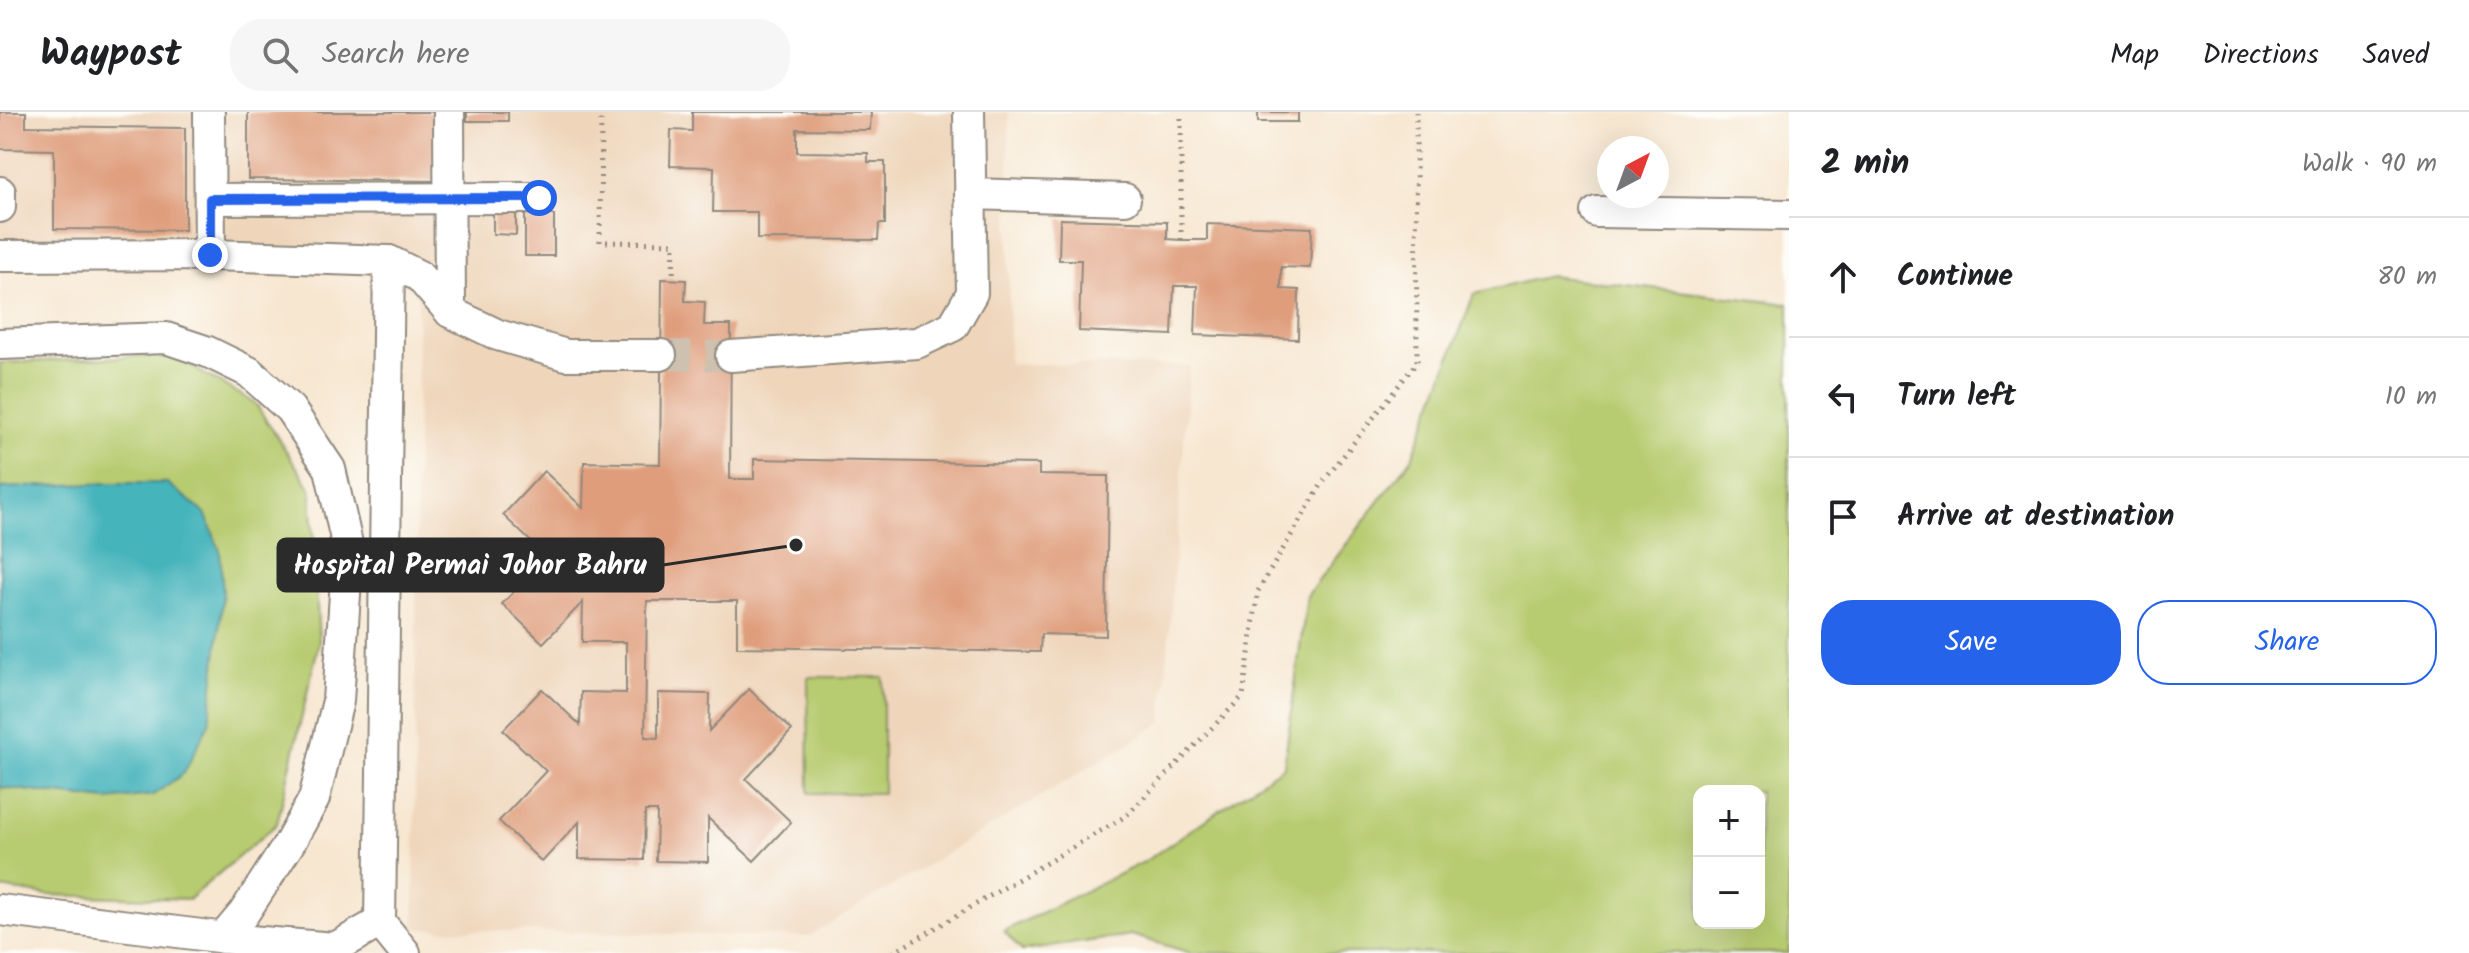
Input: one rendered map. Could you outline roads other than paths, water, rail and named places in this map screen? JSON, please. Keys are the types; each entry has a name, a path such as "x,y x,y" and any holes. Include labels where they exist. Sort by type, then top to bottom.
{"street":[{"path":"209,112 210,255"},
{"path":"449,112 450,312"},
{"path":"731,356 917,343 953,326 972,293 969,112"},
{"path":"0,192 0,207"},
{"path":"970,194 1125,199"},
{"path":"210,199 539,198"},
{"path":"1597,212 1789,215"},
{"path":"0,256 210,255 389,261 419,276 450,312 498,335 566,355 661,355"},
{"path":"389,261 380,922 405,953"},
{"path":"0,344 166,338 208,352 249,372 290,409 330,469 348,548 338,701 314,799 244,913 223,938"},
{"path":"0,910 223,938 335,948 380,922"}],"water":[{"path":"167,483 205,513 220,551 223,594 209,723 184,773 153,795 107,800 0,787 0,488"}],"tunnel":[{"path":"661,355 731,356"}],"place":[{"name":"Hospital Permai Johor Bahru","path":"796,545"}]}
